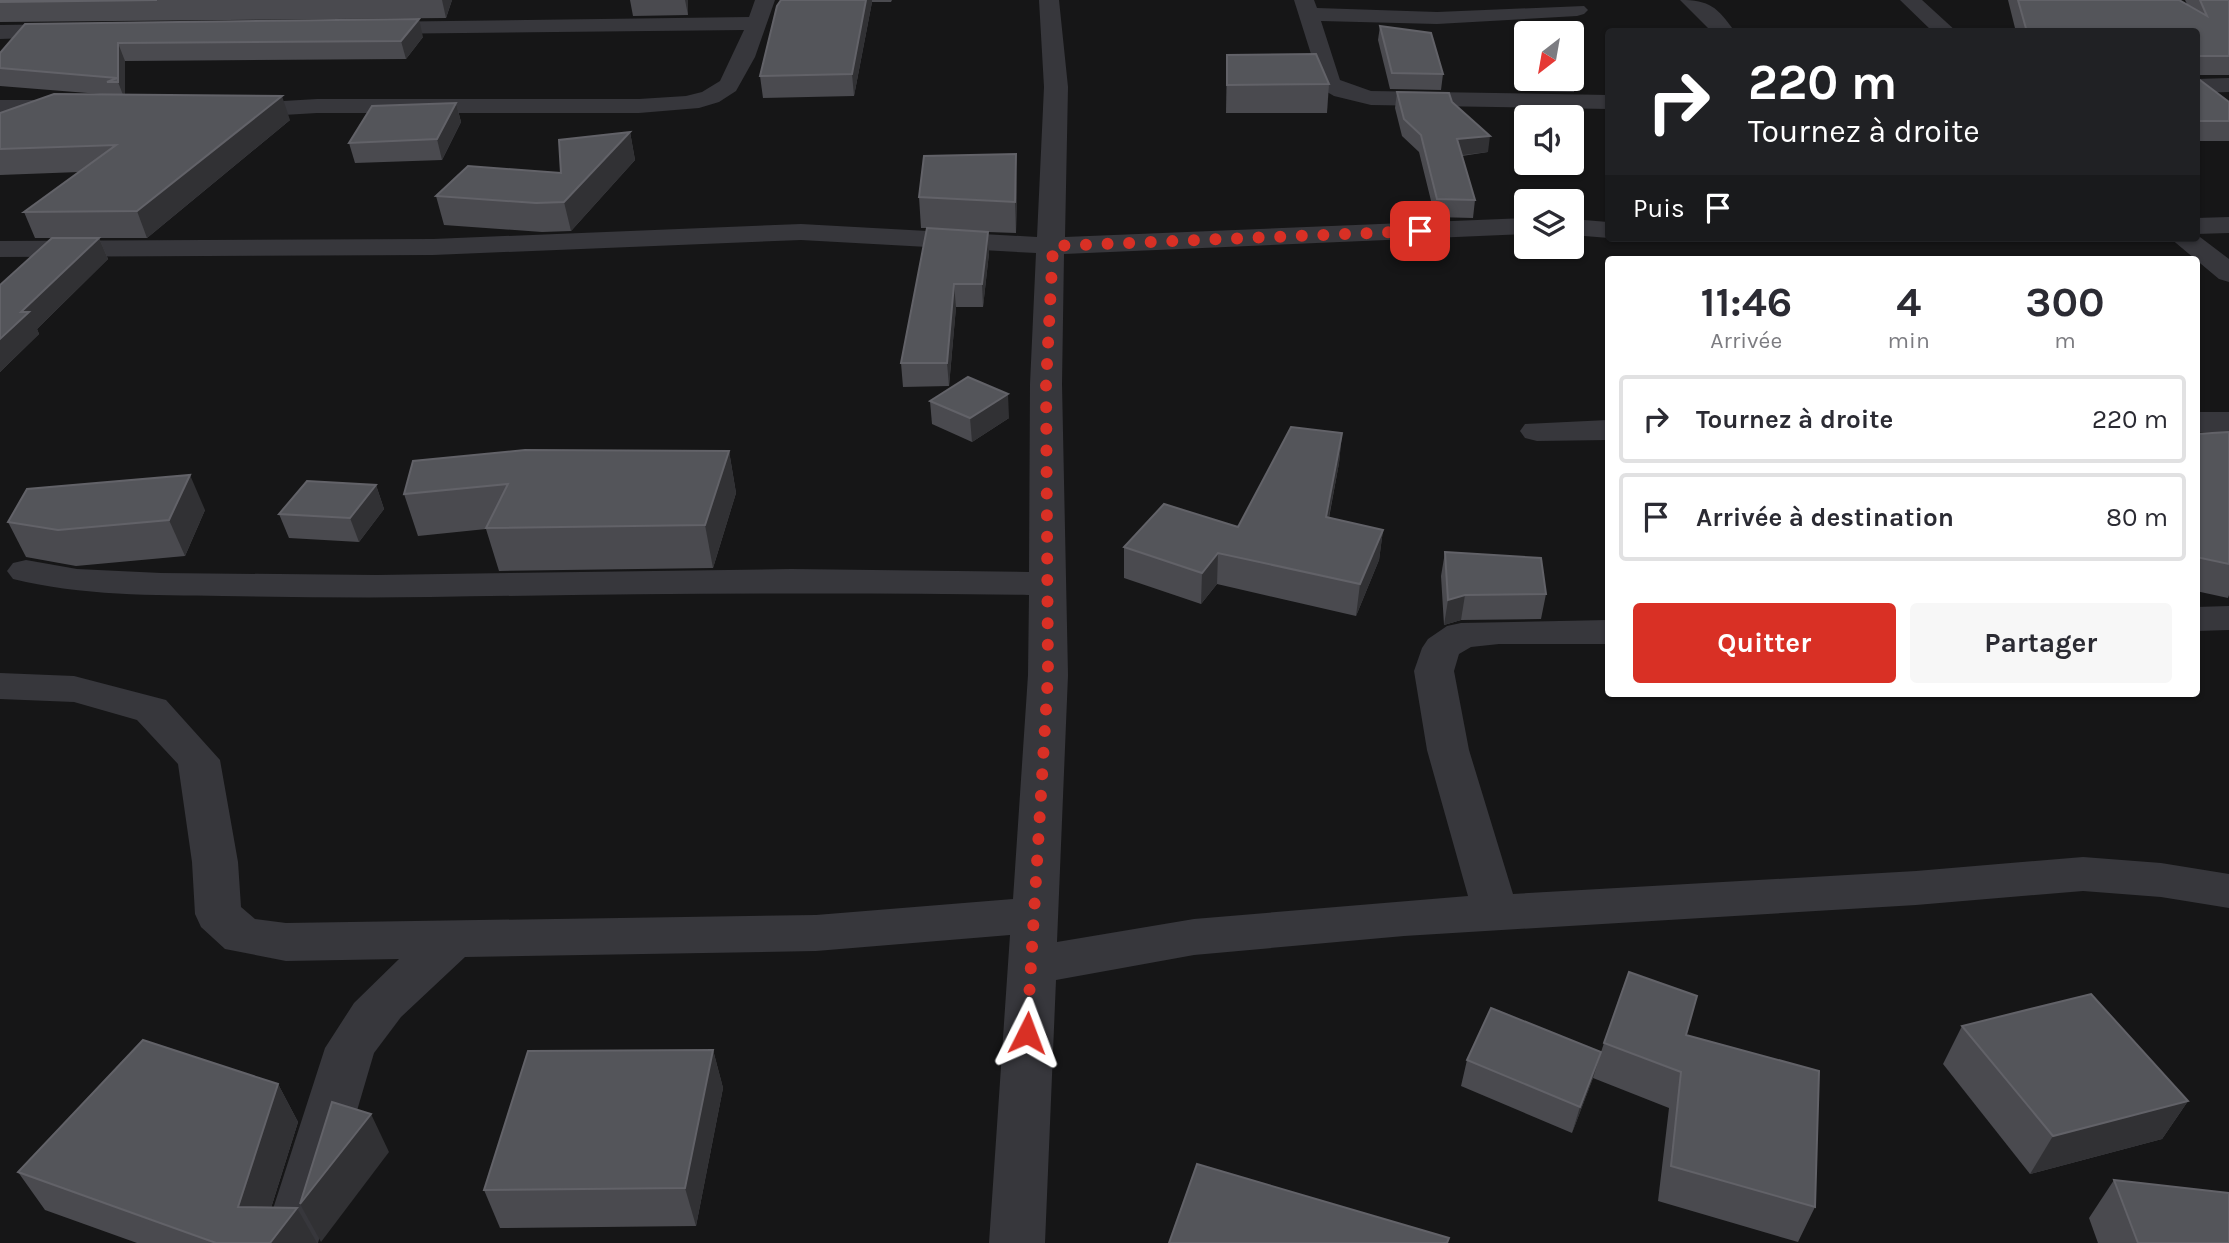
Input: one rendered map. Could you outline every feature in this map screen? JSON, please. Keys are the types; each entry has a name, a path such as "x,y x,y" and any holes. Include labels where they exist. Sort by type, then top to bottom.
{"street":[{"path":"204,112 317,106 639,106 681,103 706,98 727,87 765,0"},
{"path":"1017,1243 1030,966 1048,675 1046,384 1053,246 1056,87 1049,0"},
{"path":"1690,0 1721,28"},
{"path":"1910,0 1942,28"},
{"path":"1577,10 1437,18 1307,7 1330,84 1342,91 1371,98 1605,102"},
{"path":"344,28 757,23"},
{"path":"0,32 96,31"},
{"path":"2200,86 2229,85"},
{"path":"0,107 100,107"},
{"path":"2200,226 2229,225"},
{"path":"0,249 433,247 801,232 1053,246 1514,227"},
{"path":"1584,228 1605,230"},
{"path":"2188,242 2229,273"},
{"path":"2200,422 2229,422"},
{"path":"1537,431 1605,430"},
{"path":"26,570 77,580 161,584 377,586 777,580 1047,584"},
{"path":"2200,619 2229,618"},
{"path":"1496,913 1448,750 1434,671 1442,648 1461,635 1499,632 1605,632"},
{"path":"0,686 74,689 150,710 170,730 199,760 215,862 218,914 242,936 286,942 816,933 1033,915"},
{"path":"1030,966 1194,937 1404,918 2083,874 2161,880 2229,891"},
{"path":"290,1243 350,1048 364,1023 384,1001 454,939"}],"building":[{"path":"0,0 157,0 0,2"},
{"path":"781,0 866,0 852,74 760,76 777,6"},
{"path":"2018,0 2179,0 2207,16 2200,0 2229,0 2229,56 2200,56 2200,28 2026,28"},
{"path":"419,19 401,41 118,43 118,82 107,82 117,78 0,68 0,53 25,24"},
{"path":"1380,26 1431,33 1443,74 1392,73"},
{"path":"1316,54 1329,84 1227,85 1227,55"},
{"path":"2200,80 2229,102 2229,121 2200,121"},
{"path":"1397,92 1449,93 1452,102 1490,136 1457,139 1475,200 1437,199 1421,135 1404,119"},
{"path":"54,94 282,96 137,211 24,212 116,145 0,149 0,113"},
{"path":"456,103 437,139 349,143 372,106"},
{"path":"630,132 564,202 536,203 436,196 468,166 561,173 559,140"},
{"path":"1016,154 1015,202 919,197 924,156"},
{"path":"927,228 988,232 982,284 954,284 947,363 901,363"},
{"path":"52,238 99,238 21,312 29,312 0,339 0,285"},
{"path":"968,377 1008,394 970,418 930,401"},
{"path":"1291,427 1342,433 1326,517 1383,530 1360,584 1218,553 1202,573 1124,547 1164,504 1238,527"},
{"path":"2229,432 2229,564 2200,558 2200,434"},
{"path":"525,450 729,451 705,525 486,528 508,484 404,494 413,461"},
{"path":"190,475 169,520 58,530 8,522 27,489"},
{"path":"307,481 376,485 350,518 279,514"},
{"path":"1445,552 1541,558 1546,594 1465,595 1448,600"},
{"path":"1629,972 1697,996 1686,1035 1819,1071 1815,1207 1671,1166 1681,1072 1604,1043"},
{"path":"2091,994 2188,1101 2053,1136 1962,1026"},
{"path":"1491,1008 1601,1052 1580,1107 1467,1060"},
{"path":"143,1040 278,1084 238,1207 297,1208 270,1243 216,1243 18,1172"},
{"path":"713,1050 685,1188 484,1190 528,1051"},
{"path":"332,1102 371,1114 300,1204"},
{"path":"1197,1164 1449,1238 1447,1243 1169,1243"},
{"path":"2114,1180 2229,1193 2229,1243 2138,1243"}],"route":[{"path":"1027,1033 1048,675 1046,384 1053,246 1420,231"}]}
